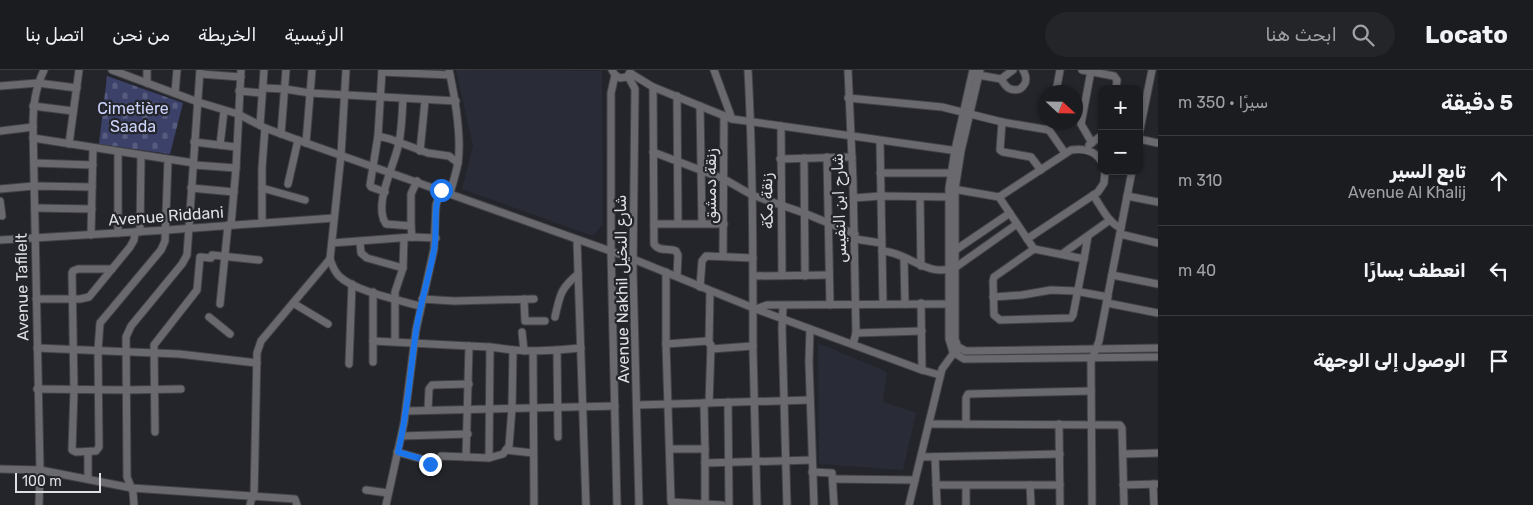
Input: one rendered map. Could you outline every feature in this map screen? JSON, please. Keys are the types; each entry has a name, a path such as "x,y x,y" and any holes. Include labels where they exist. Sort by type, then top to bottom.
{"street":[{"name":"Avenue Tafilelt","path":"39,505 40,470 33,106 38,83 44,70"},
{"path":"68,144 79,70"},
{"path":"112,70 126,73 146,83 198,102 238,114 262,126 306,143 612,251 810,329 940,375"},
{"path":"146,83 147,70"},
{"path":"175,93 177,70"},
{"path":"262,222 264,70"},
{"path":"282,134 286,70"},
{"path":"306,143 312,70"},
{"path":"346,70 341,155 330,259 337,275 352,284 395,299 421,302 534,299"},
{"path":"714,70 732,119"},
{"path":"748,70 755,308 753,346 757,505"},
{"name":"شارح ابن النفيس","path":"848,70 855,236 856,333 853,344"},
{"path":"1001,79 1013,70"},
{"path":"909,505 940,375 944,364 956,350 952,268 952,193 958,151 977,72 1001,79 1011,89 1020,89 1026,81 1023,70"},
{"path":"1057,85 1060,70"},
{"path":"1082,70 1116,78 1117,85"},
{"path":"1140,130 1152,70"},
{"path":"385,192 371,187 378,136 382,71 449,73 456,101 459,152 450,193"},
{"path":"134,505 132,488 127,477 125,352 127,332 185,260 200,72 241,73 234,192 224,256 220,304"},
{"path":"1091,72 1081,124 1092,143"},
{"path":"614,73 621,78 630,73"},
{"name":"Avenue Nakhil شارع النخيل","path":"614,73 611,94 612,251 617,505"},
{"path":"630,73 653,87 732,119 958,151"},
{"path":"630,73 634,86"},
{"path":"634,86 636,81 640,80"},
{"path":"1150,82 1158,83"},
{"path":"0,86 38,83 77,88"},
{"name":"Avenue Nakhil شارع النخيل","path":"634,86 633,259 639,505"},
{"path":"653,87 654,244 656,247 676,251 678,255 678,276"},
{"path":"263,88 345,96 456,101"},
{"path":"240,91 261,93 263,88"},
{"path":"677,96 678,224"},
{"path":"848,98 942,108 1002,122 1038,125"},
{"path":"403,99 399,143 390,172 382,210 383,221 386,224 411,226"},
{"path":"420,151 425,100"},
{"path":"33,106 73,111"},
{"path":"700,106 702,223"},
{"path":"220,145 224,110"},
{"name":"زنقة دمشق","path":"723,256 724,116"},
{"path":"1002,122 1000,150 1031,157 1040,170"},
{"name":"زنقة مكة","path":"780,126 782,275"},
{"path":"0,131 33,127"},
{"path":"1052,130 1065,153"},
{"path":"378,136 420,151 449,156 458,163"},
{"path":"33,138 194,164 236,168"},
{"path":"1086,150 1098,138"},
{"path":"288,184 298,140"},
{"path":"1143,140 1158,143"},
{"path":"880,141 883,304"},
{"path":"194,142 236,147"},
{"path":"91,235 93,148"},
{"path":"854,198 881,196 920,197 952,193 999,197 1065,153 1075,149 1086,150 1098,157"},
{"path":"118,152 118,233"},
{"path":"653,152 724,179 752,195 828,222 921,266 941,271 952,268 1017,224"},
{"path":"36,299 89,297 132,244 138,232 141,156"},
{"path":"827,157 830,304"},
{"path":"780,159 852,157"},
{"path":"804,158 805,276"},
{"path":"112,270 73,270 72,273 74,390 72,450 76,452 97,451 99,447 98,350 100,322 161,250 165,241 168,160"},
{"path":"34,163 93,165"},
{"path":"880,173 954,173"},
{"path":"1027,239 1093,195 1102,186 1104,175"},
{"path":"1092,505 1090,368 1107,300 1131,175"},
{"path":"395,341 395,292 403,268 411,226 411,194 417,181"},
{"path":"0,189 34,186 92,186"},
{"path":"191,188 234,192"},
{"path":"262,188 305,200"},
{"path":"386,505 402,436 414,342 436,238 436,205 441,190"},
{"path":"1093,195 1120,231 1158,243"},
{"path":"1127,196 1158,202"},
{"path":"920,197 921,266"},
{"path":"999,197 1034,249 1084,259"},
{"path":"0,201 2,216"},
{"path":"35,208 92,209"},
{"path":"952,252 1010,213"},
{"name":"Avenue Riddani","path":"0,240 334,218"},
{"path":"1062,254 1110,220"},
{"path":"654,224 724,224"},
{"path":"1034,249 994,277 994,315 1000,320 1070,318 1073,315 1088,236"},
{"path":"332,243 436,238"},
{"path":"578,240 586,505"},
{"path":"360,242 362,253 367,258 403,268"},
{"path":"155,432 153,353 156,341 197,290 200,257 224,256 258,260"},
{"path":"700,287 703,258 723,256 753,258"},
{"path":"904,258 905,304"},
{"path":"250,505 253,497 257,353 261,341 330,259"},
{"path":"952,268 949,339 950,346 964,359 1158,357"},
{"path":"666,272 666,344 671,504 706,503 722,505"},
{"path":"555,316 560,293 578,274"},
{"path":"754,276 829,275"},
{"path":"1112,275 1158,284"},
{"path":"349,364 352,284"},
{"path":"993,297 1051,290 1078,292 1158,313"},
{"path":"706,503 704,449 710,346 710,291"},
{"path":"373,292 373,362"},
{"path":"754,292 767,305"},
{"path":"524,300 525,321 545,321"},
{"path":"292,303 328,324"},
{"path":"921,304 922,370"},
{"path":"755,308 767,305 949,304"},
{"path":"783,306 788,505"},
{"path":"209,317 230,334"},
{"path":"810,329 810,400 814,505"},
{"path":"856,333 922,331"},
{"path":"522,332 524,351"},
{"path":"373,341 490,347 524,351 581,348"},
{"path":"666,344 703,342 710,346 753,346"},
{"path":"466,457 469,346"},
{"path":"490,347 490,458"},
{"path":"38,348 210,356 256,363"},
{"path":"956,350 1158,348"},
{"path":"398,452 422,459 430,464 436,464 441,456 490,458 498,456 506,450 510,439 513,350"},
{"path":"557,350 558,437"},
{"path":"533,351 534,505"},
{"path":"428,410 429,389 432,385 468,384"},
{"path":"37,390 182,388"},
{"path":"966,424 966,398 968,394 1091,391"},
{"path":"637,405 810,400"},
{"path":"728,402 729,505"},
{"path":"406,411 615,406"},
{"path":"929,424 1120,424 1122,428 1124,505"},
{"path":"1059,424 1060,505"},
{"path":"402,436 468,434"},
{"path":"670,449 704,449"},
{"path":"506,450 533,453"},
{"path":"88,452 88,478"},
{"path":"921,457 1060,454"},
{"path":"1123,454 1158,454"},
{"path":"935,457 937,505"},
{"path":"705,463 812,460"},
{"path":"0,469 40,470 132,488 295,499 297,505"},
{"path":"812,472 830,472 833,474 834,505"},
{"path":"833,480 915,480"},
{"path":"936,485 1060,484"},
{"path":"1123,485 1156,484 1154,505"},
{"path":"1030,485 1031,505"},
{"path":"966,486 966,505"},
{"path":"366,490 388,493"}],"shaded area":[{"path":"456,70 602,71 603,224 593,236 462,189 473,146"},
{"path":"818,343 887,372 883,402 916,413 903,470 819,464"}],"green space":[{"name":"Cimetière Saada","path":"107,76 183,103 170,154 99,144"}],"route":[{"path":"430,464 422,459 398,452 404,423 420,306 436,238 436,205 441,190"}]}
